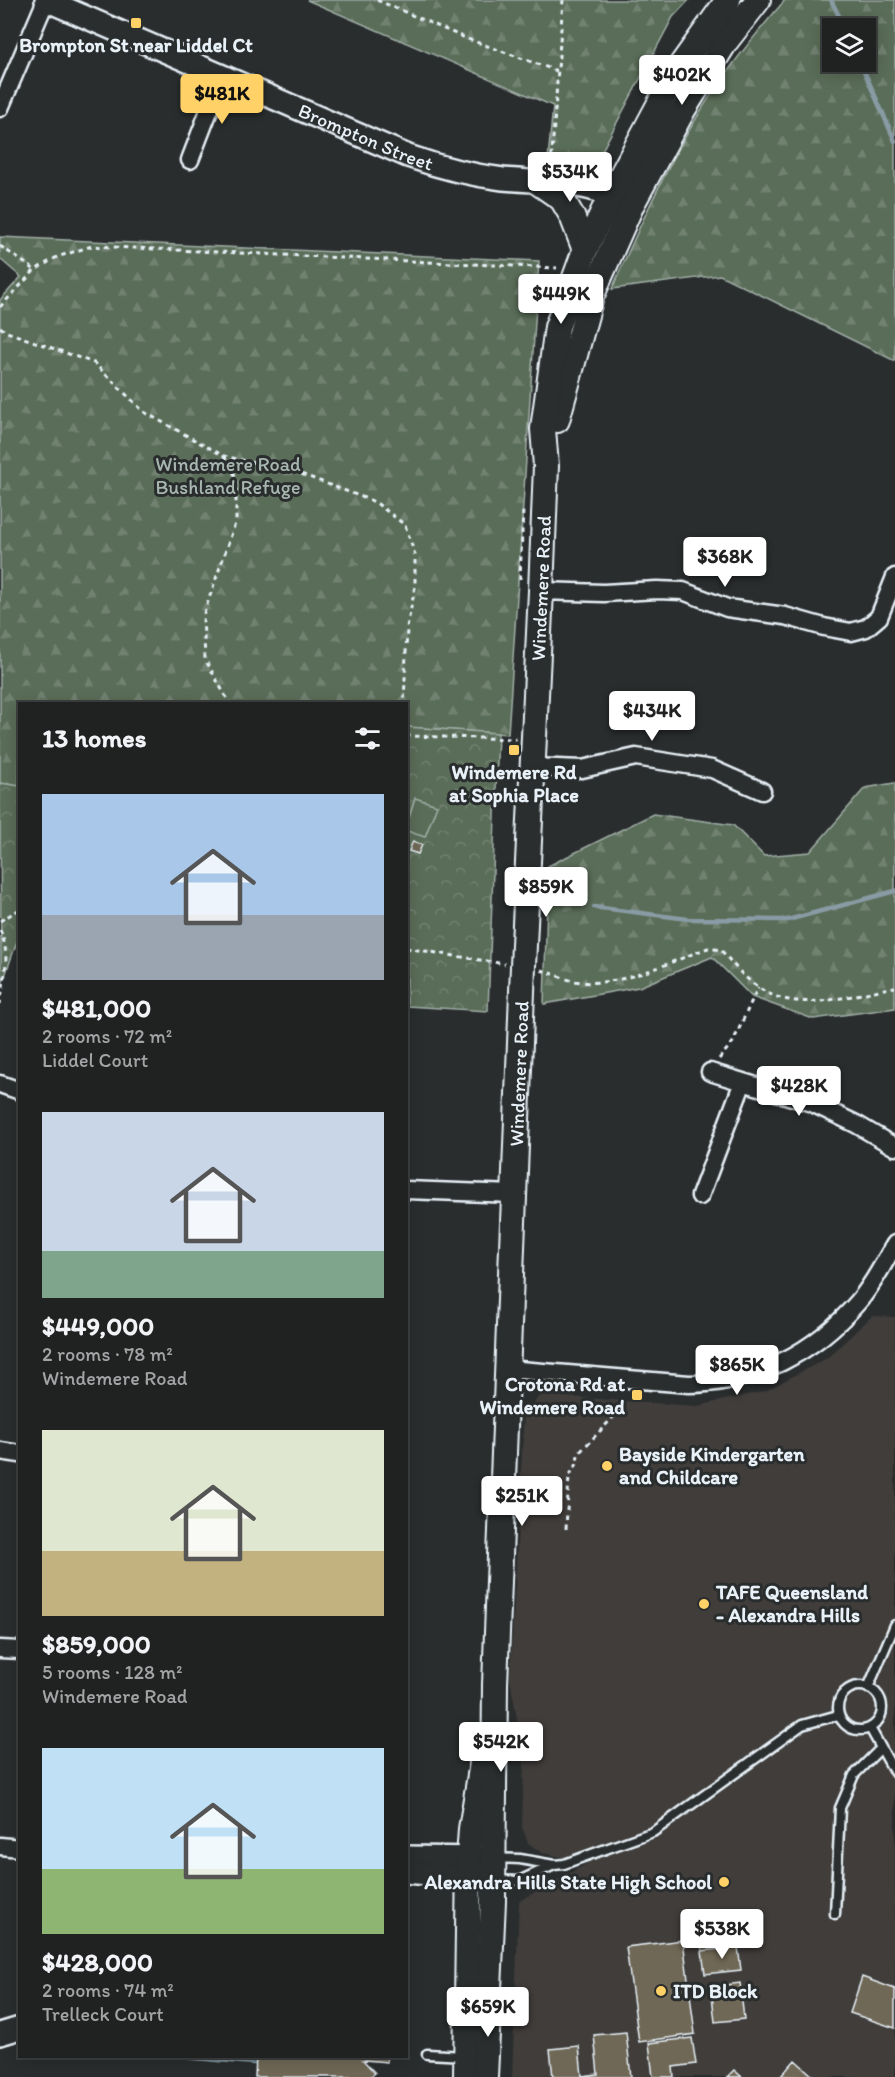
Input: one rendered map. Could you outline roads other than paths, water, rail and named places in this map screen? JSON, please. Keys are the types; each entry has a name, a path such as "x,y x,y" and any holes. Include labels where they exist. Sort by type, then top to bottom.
{"main road":[{"name":"Windemere Road","path":"546,466 591,297 622,200 676,71 728,0"},
{"name":"Windemere Road","path":"476,2067 493,1869 495,1684 514,1194 514,965 532,767 542,591 546,466 543,429 556,327 585,250 683,110 726,41 758,0"},
{"path":"543,181 562,199 572,216 585,250"},
{"name":"Windemere Road","path":"476,2067 466,1970 469,1868 471,1829 495,1684"}],"street":[{"name":"Brompton Street","path":"46,0 408,156 445,169 503,179 575,184 622,200"},
{"path":"0,108 46,0"},
{"path":"189,160 222,77"},
{"path":"542,591 683,591 727,608 785,616 851,632 866,628 879,618 895,577"},
{"path":"532,767 582,769 636,757 712,770 762,791"},
{"path":"710,1072 812,1103 833,1112 895,1147"},
{"path":"700,1196 742,1082"},
{"path":"0,1084 18,1090"},
{"path":"408,1190 514,1194"},
{"path":"507,1369 689,1384 706,1384 753,1374 794,1357 828,1333 863,1295 895,1244"},
{"path":"0,1451 18,1454"},
{"path":"0,1649 18,1650"},
{"path":"0,1846 18,1848"},
{"path":"408,1857 469,1868"},
{"path":"408,1872 469,1868 493,1869"},
{"path":"0,2034 18,2029"}],"lane":[{"path":"868,1688 895,1625"},
{"path":"859,1686 874,1692 882,1706 879,1719 870,1728 863,1730 854,1730 847,1726 838,1715 838,1702 848,1690 859,1686"},
{"path":"493,1869 520,1859 555,1865 564,1864 653,1832 802,1725 838,1715"},
{"path":"870,1728 895,1773"},
{"path":"835,1914 840,1808 854,1775 881,1748"},
{"path":"493,1869 519,1881 555,1865"},
{"path":"427,2054 476,2067"}],"water":[{"path":"271,2058 271,2066 189,2059"}],"waterway":[{"path":"831,0 840,18"},
{"path":"864,72 895,141"},
{"path":"594,907 688,919 788,920 895,891"}],"place":[{"name":"Brompton St near Liddel Ct","path":"136,23"},
{"name":"Windemere Rd at Sophia Place","path":"514,750"},
{"name":"Crotona Rd at Windemere Road","path":"637,1395"},
{"name":"Bayside Kindergarten and Childcare","path":"607,1466"},
{"name":"TAFE Queensland - Alexandra Hills","path":"704,1604"},
{"name":"Alexandra Hills State High School","path":"724,1882"},
{"name":"ITD Block","path":"661,1991"}],"park label":[{"name":"Windemere Road Bushland Refuge","path":"228,476"}]}
